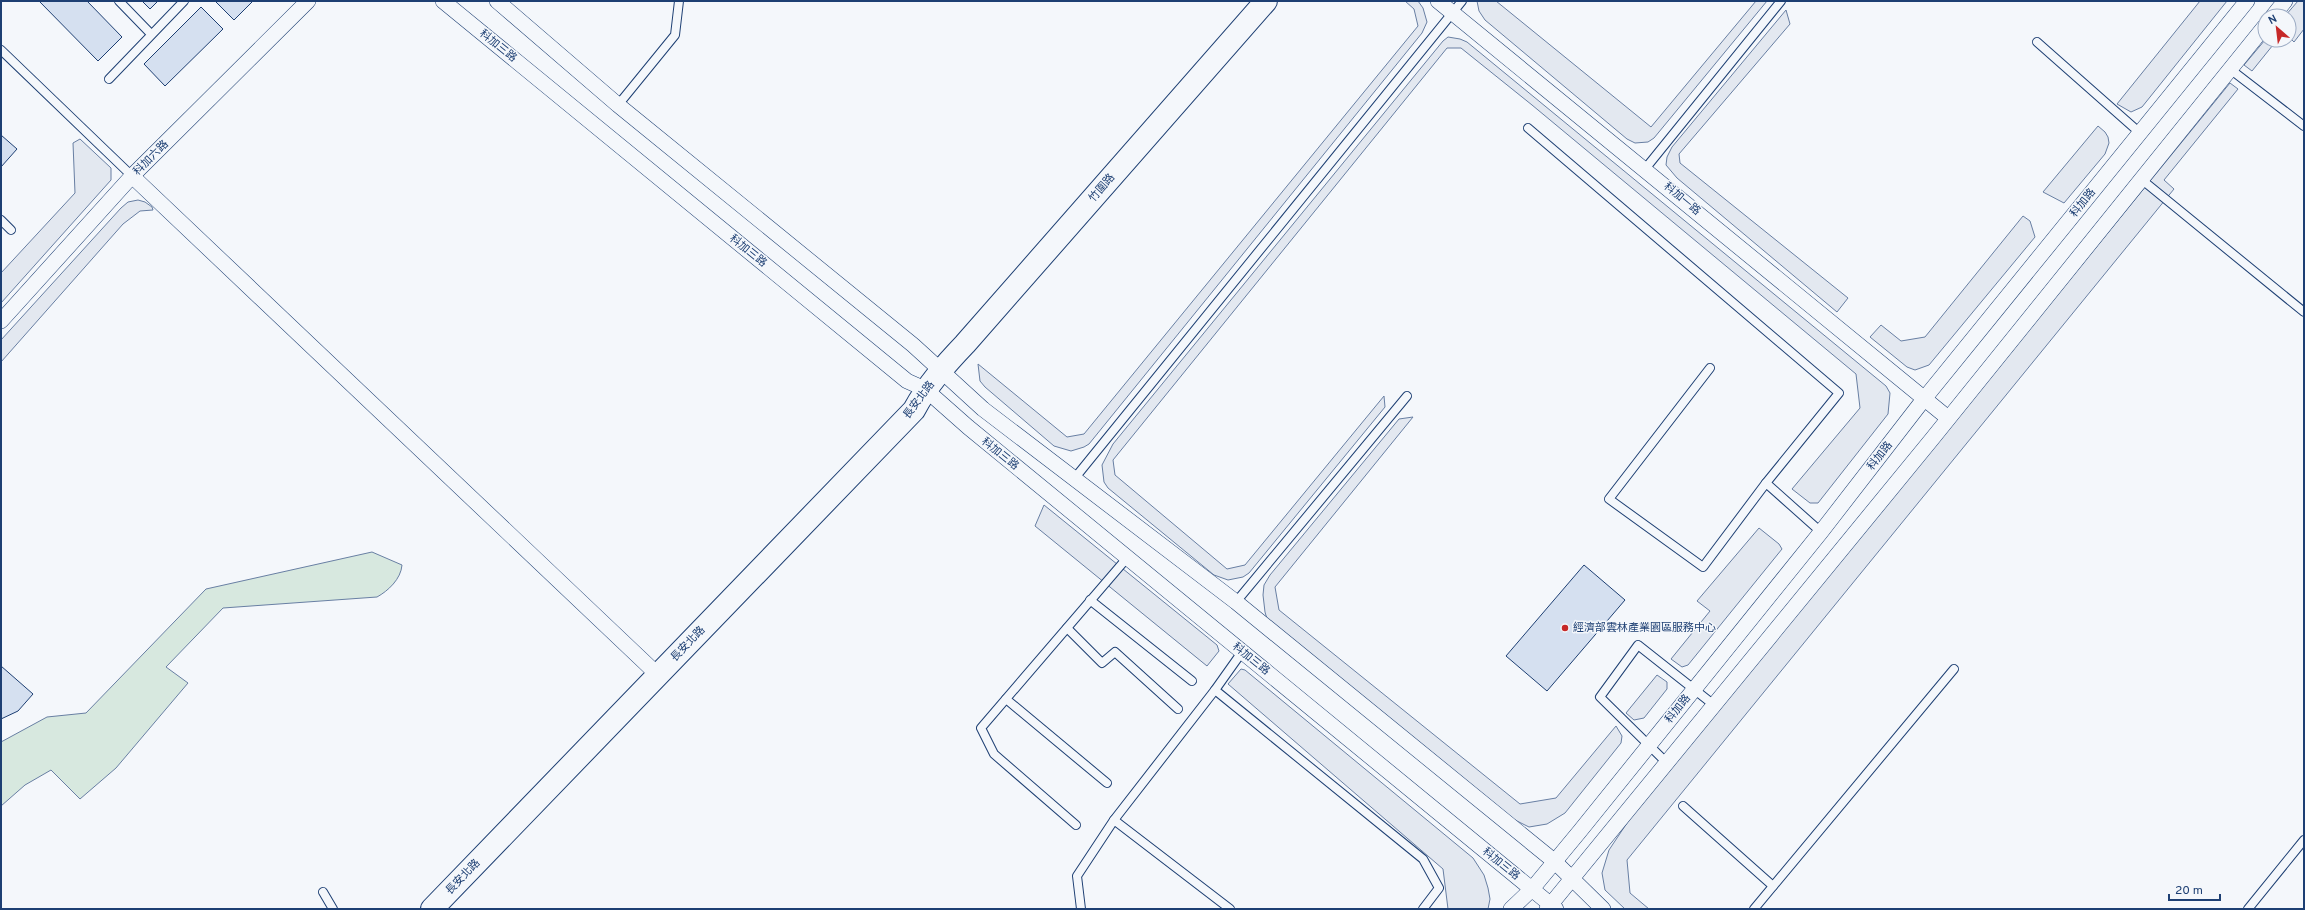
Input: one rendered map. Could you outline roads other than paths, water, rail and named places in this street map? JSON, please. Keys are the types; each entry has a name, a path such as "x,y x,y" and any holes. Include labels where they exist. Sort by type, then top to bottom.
{"street":[{"name":"科加六路","path":"1,321 132,176 308,1"},
{"name":"科加三路","path":"443,1 907,382 935,378"},
{"name":"科加三路","path":"497,1 935,378 983,409 1236,602 1554,861 1604,909"},
{"name":"竹圍路","path":"935,378 1266,1"},
{"name":"科加一路","path":"1438,1 1457,7 1645,169 1948,418"},
{"name":"科加路","path":"1511,909 1532,889 1694,690 1821,532 1924,399 2247,1"},
{"path":"1551,908 2257,36"},
{"path":"132,176 658,675"},
{"name":"科加三路","path":"935,378 968,427 1532,889 1551,908"},
{"name":"長安北路","path":"432,909 914,410 935,378"}],"lane":[{"path":"119,1 151,34"},
{"path":"109,79 184,1"},
{"path":"618,105 675,35 679,1"},
{"path":"1645,169 1780,1"},
{"path":"1074,479 1457,7"},
{"path":"2037,42 2140,133"},
{"path":"1,50 132,176"},
{"path":"2230,69 2304,126"},
{"path":"1528,128 1839,393 1766,483 1703,567 1609,499 1710,368"},
{"path":"2141,179 2304,312"},
{"path":"1,220 11,230"},
{"path":"1236,602 1407,396"},
{"path":"1766,483 1821,532"},
{"path":"1076,825 994,754 981,728 1127,558"},
{"path":"1090,600 1192,681"},
{"path":"1067,628 1102,663 1115,652 1178,709"},
{"path":"1667,763 1600,697 1638,645 1714,705"},
{"path":"1081,909 1077,876 1114,820 1215,690 1242,652"},
{"path":"1754,909 1954,669"},
{"path":"1215,690 1423,859 1439,888 1423,909"},
{"path":"1006,699 1107,783"},
{"path":"1683,806 1773,886"},
{"path":"1114,820 1230,909"},
{"path":"2248,909 2304,840"},
{"path":"323,892 332,909"}],"place":[{"name":"經濟部雲林產業園區服務中心","path":"1565,628"}]}
